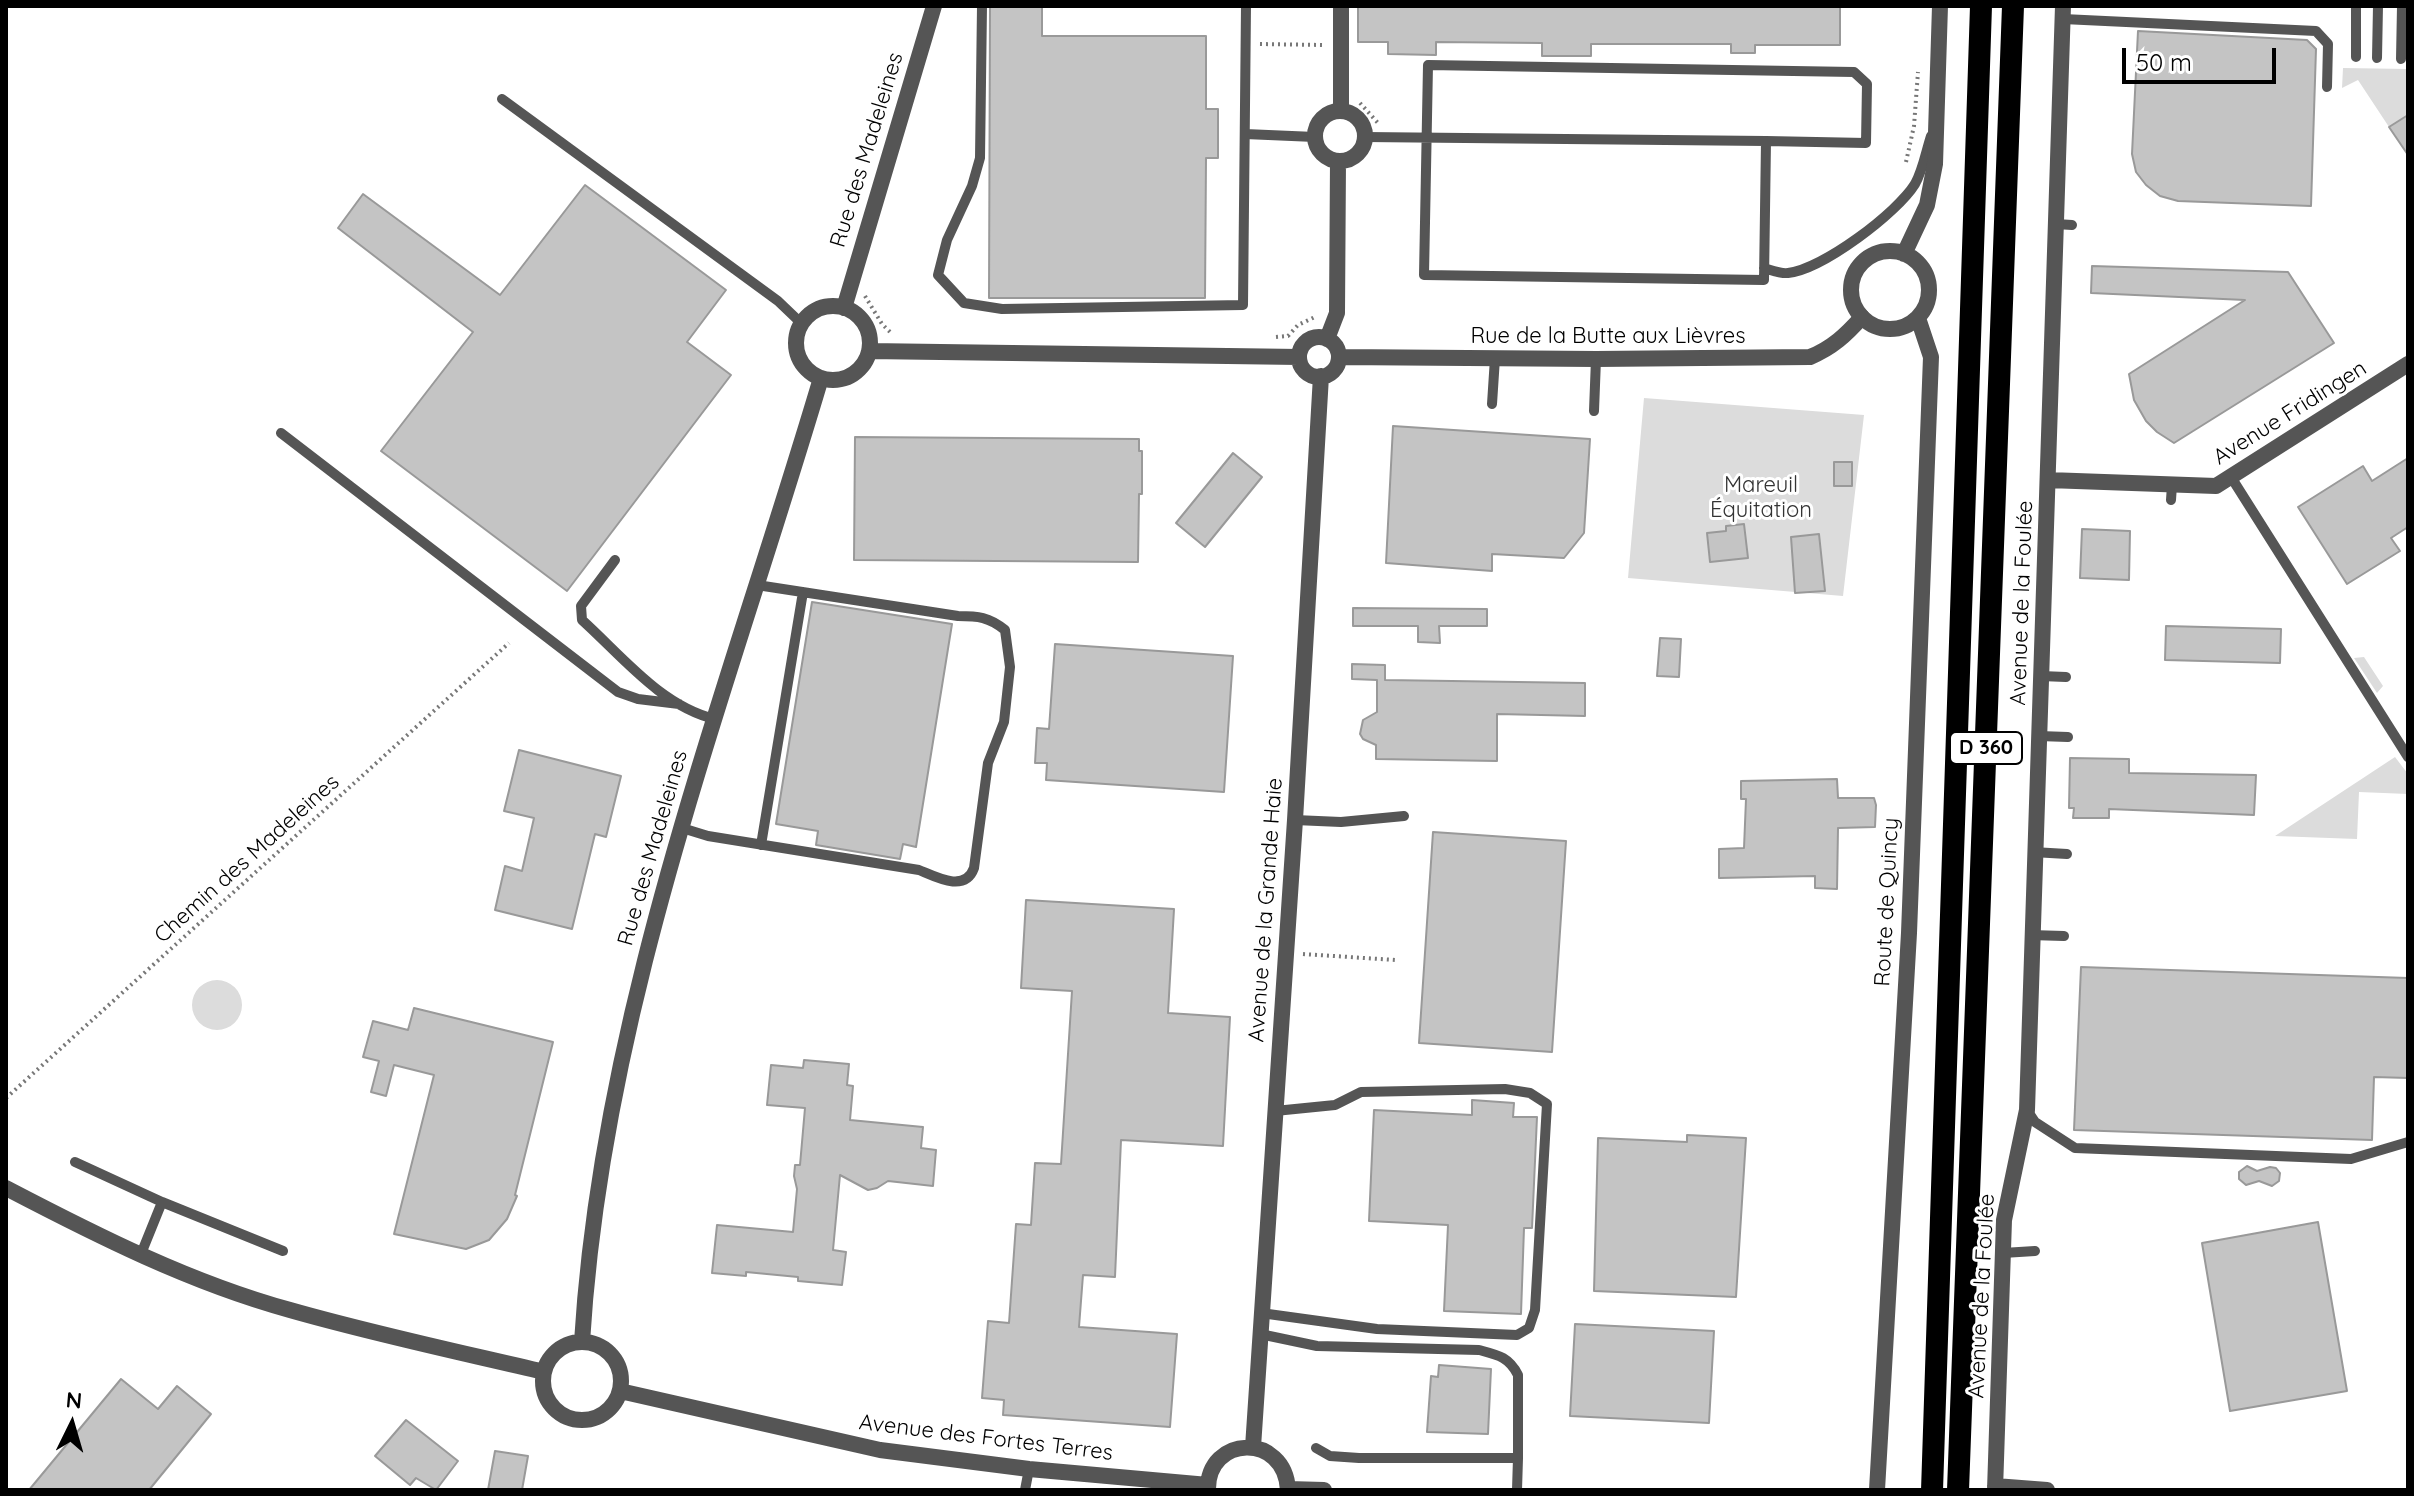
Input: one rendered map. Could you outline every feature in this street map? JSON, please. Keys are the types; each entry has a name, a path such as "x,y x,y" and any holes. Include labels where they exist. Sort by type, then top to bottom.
{"highway":[{"name":"D 360","path":"1932,1490 1981,6"},
{"name":"D 360","path":"1958,1490 2013,6"}],"street":[{"name":"Rue des Madeleines","path":"844,308 934,6"},
{"path":"1341,6 1341,111"},
{"path":"1904,254 1927,205 1935,164 1940,6"},
{"name":"Avenue de la Foulée","path":"1995,1488 2003,1253 2009,1187 2027,1110 2030,935 2048,480 2064,225 2063,13"},
{"path":"1334,111 1341,111 1349,112 1361,122 1365,137 1359,152 1338,161 1319,150 1315,137 1322,118 1334,111"},
{"path":"1327,339 1337,313 1338,161"},
{"path":"1878,254 1904,254 1924,270 1929,282 1929,295 1918,318 1908,325 1884,329 1862,317 1855,307 1853,281 1867,260 1878,254"},
{"path":"820,308 844,308 862,320 870,340 869,351 864,362 846,378 821,378 803,366 798,355 797,333 809,314 820,308"},
{"name":"Rue de la Butte aux Lièvres","path":"1339,357 1810,357 1842,339 1862,317"},
{"name":"Route de Quincy","path":"1874,1488 1909,933 1931,357 1918,318"},
{"path":"1314,337 1327,339 1336,346 1339,357 1336,368 1321,376 1304,369 1299,357 1303,345 1314,337"},
{"path":"869,351 1299,357"},
{"name":"Avenue Fridingen","path":"2048,480 2171,493 2216,486 2408,364"},
{"name":"Avenue de la Grande Haie","path":"1253,1447 1321,376"},
{"name":"Rue des Madeleines","path":"582,1342 604,1152 638,979 821,378"},
{"path":"6,1188 141,1254 218,1286 289,1310 544,1372"},
{"path":"582,1342 609,1353 620,1371 620,1391 601,1416 580,1420 568,1418 550,1405 543,1384 544,1372 557,1351 582,1342"},
{"name":"Avenue des Fortes Terres","path":"620,1391 880,1450 1208,1488"},
{"path":"1208,1488 1210,1472 1227,1453 1253,1447 1264,1450 1282,1466 1288,1489 1324,1490"},
{"path":"1995,1488 2047,1490"}],"lane":[{"path":"982,6 980,158 972,186 947,240 938,275 964,303 1002,309 1243,305 1246,6"},
{"path":"2356,6 2356,57"},
{"path":"2377,58 2378,6"},
{"path":"2401,59 2402,6"},
{"path":"2063,13 2110,27 2316,31 2328,44 2327,87"},
{"path":"1365,137 1426,137 1766,141 1866,143 1867,84 1854,72 1428,65 1426,137 1424,275 1764,280 1766,141"},
{"path":"502,99 778,301 801,323"},
{"path":"1764,268 1786,274 1812,266 1834,254 1891,212 1915,183 1937,119"},
{"path":"1245,134 1315,137"},
{"path":"1492,404 1495,358"},
{"path":"1594,411 1596,359"},
{"path":"281,433 618,692 638,699 679,704"},
{"path":"2231,477 2404,743 2408,757"},
{"path":"615,560 581,606 582,620 667,697 694,713 715,719"},
{"path":"2280,578 2296,578"},
{"path":"682,828 708,836 919,870 948,881 964,881 971,876 974,868 988,763 1004,722 1010,667 1005,630 991,619 757,585"},
{"path":"761,845 803,592"},
{"path":"2041,676 2066,677"},
{"path":"2039,736 2068,737"},
{"path":"1295,820 1341,822 1404,816"},
{"path":"2033,852 2067,854"},
{"path":"2030,935 2064,936"},
{"path":"1261,1313 1377,1329 1517,1335 1529,1328 1535,1310 1547,1104 1530,1093 1505,1089 1361,1092 1335,1105 1275,1111"},
{"path":"2027,1110 2035,1122 2075,1148 2351,1159 2408,1142"},
{"path":"75,1162 162,1202 283,1251"},
{"path":"141,1254 162,1202"},
{"path":"2003,1253 2035,1251"},
{"path":"1260,1334 1317,1346 1479,1350 1512,1363 1518,1375 1517,1490"},
{"path":"1316,1448 1330,1456 1359,1458 1518,1458"},
{"path":"1025,1490 1029,1469"}],"path":[{"path":"1246,44 1341,45"},
{"path":"1906,162 1914,126 1919,59"},
{"path":"864,293 882,324 894,335"},
{"path":"1275,337 1288,336 1298,325 1319,314 1320,304"},
{"name":"Chemin des Madeleines","path":"6,1098 509,643"},
{"path":"1301,954 1395,960"}],"green space":[{"path":"2343,68 2408,69 2408,115 2389,127 2358,80 2342,88"},
{"name":"Mareuil Équitation","path":"1644,398 1864,415 1843,596 1628,578"},
{"path":"2364,657 2383,686 2377,693 2354,658"},
{"path":"2395,757 2408,774 2408,794 2359,792 2357,839 2275,836"},
{"path":"217,980 235,987 242,1005 235,1023 217,1030 199,1023 192,1005 199,987"}],"building":[{"path":"990,6 1042,6 1042,36 1206,36 1206,109 1218,109 1218,158 1206,158 1205,298 989,298"},
{"path":"1358,6 1840,6 1840,45 1755,45 1755,53 1731,53 1731,44 1591,44 1591,56 1542,56 1542,43 1436,42 1436,55 1388,54 1388,42 1358,42"},
{"path":"2138,31 2307,40 2316,49 2311,206 2178,201 2160,196 2146,185 2136,172 2132,154"},
{"path":"2408,115 2408,155 2389,127"},
{"path":"585,185 726,290 687,342 731,375 567,591 381,451 473,332 338,228 363,194 500,295"},
{"path":"2092,266 2288,272 2334,343 2174,443 2146,421 2134,400 2129,374 2245,300 2091,293"},
{"path":"1393,426 1590,439 1584,533 1564,558 1492,554 1492,571 1386,563"},
{"path":"855,437 1139,439 1142,494 1139,494 1138,562 854,560"},
{"path":"1233,453 1262,477 1205,547 1176,523"},
{"path":"2408,458 2408,527 2391,538 2400,551 2347,584 2298,507 2363,466 2372,481"},
{"path":"1834,462 1852,462 1852,486 1834,486"},
{"path":"1744,524 1748,558 1710,562 1707,533 1726,531 1726,526"},
{"path":"2082,529 2130,531 2129,580 2080,578"},
{"path":"1819,534 1825,591 1795,593 1791,537"},
{"path":"812,602 952,624 916,847 903,844 900,859 816,845 818,831 776,824"},
{"path":"1353,608 1487,609 1487,626 1439,626 1440,643 1418,642 1418,626 1353,626"},
{"path":"2166,626 2281,629 2280,663 2165,660"},
{"path":"1660,638 1681,639 1679,677 1657,676"},
{"path":"1055,644 1233,656 1224,792 1046,780 1047,763 1035,763 1037,728 1049,729"},
{"path":"1352,664 1385,665 1385,680 1585,683 1585,716 1497,714 1497,761 1376,759 1376,745 1363,739 1360,734 1363,720 1377,712 1377,680 1352,679"},
{"path":"519,750 621,776 606,837 595,834 572,929 495,910 505,866 522,871 534,818 504,811"},
{"path":"2070,758 2129,759 2129,773 2256,775 2254,815 2109,809 2109,818 2073,818 2074,808 2069,808"},
{"path":"1837,779 1838,798 1874,798 1876,805 1875,827 1838,828 1837,889 1815,888 1815,876 1719,878 1719,849 1744,848 1746,799 1741,799 1741,781"},
{"path":"1433,832 1566,841 1552,1052 1419,1043"},
{"path":"1026,900 1174,909 1168,1013 1230,1017 1223,1146 1121,1140 1115,1277 1083,1275 1079,1327 1177,1334 1170,1427 1003,1415 1004,1400 982,1398 988,1321 1009,1323 1016,1224 1031,1225 1035,1163 1061,1164 1072,991 1021,988"},
{"path":"2081,967 2408,978 2408,1078 2374,1077 2372,1140 2074,1130"},
{"path":"414,1008 553,1042 517,1196 507,1219 489,1240 466,1249 394,1234 434,1075 394,1065 386,1096 371,1092 379,1061 363,1057 373,1021 408,1030"},
{"path":"804,1060 849,1064 847,1085 853,1086 850,1120 923,1127 921,1148 936,1150 933,1186 888,1181 868,1190 840,1175 833,1250 846,1252 842,1285 746,1272 746,1276 712,1273 717,1225 793,1232 797,1189 795,1165 800,1165 805,1108 767,1105 771,1065 803,1068"},
{"path":"1472,1100 1514,1103 1513,1117 1537,1117 1532,1228 1524,1228 1521,1314 1444,1311 1448,1225 1369,1221 1374,1110 1472,1115"},
{"path":"1687,1135 1746,1138 1736,1297 1594,1291 1598,1138 1687,1142"},
{"path":"2247,1166 2257,1171 2276,1168 2280,1173 2279,1181 2272,1186 2259,1181 2246,1185 2239,1179 2239,1172"},
{"path":"2318,1222 2347,1391 2230,1411 2202,1243"},
{"path":"1575,1324 1714,1331 1709,1423 1570,1416"},
{"path":"1439,1365 1491,1369 1488,1434 1427,1432 1431,1376 1438,1377"},
{"path":"121,1379 158,1409 177,1386 211,1414 149,1490 29,1490"},
{"path":"406,1420 458,1461 436,1490 416,1478 410,1485 375,1456"},
{"path":"495,1451 528,1456 522,1490 488,1490"}]}
